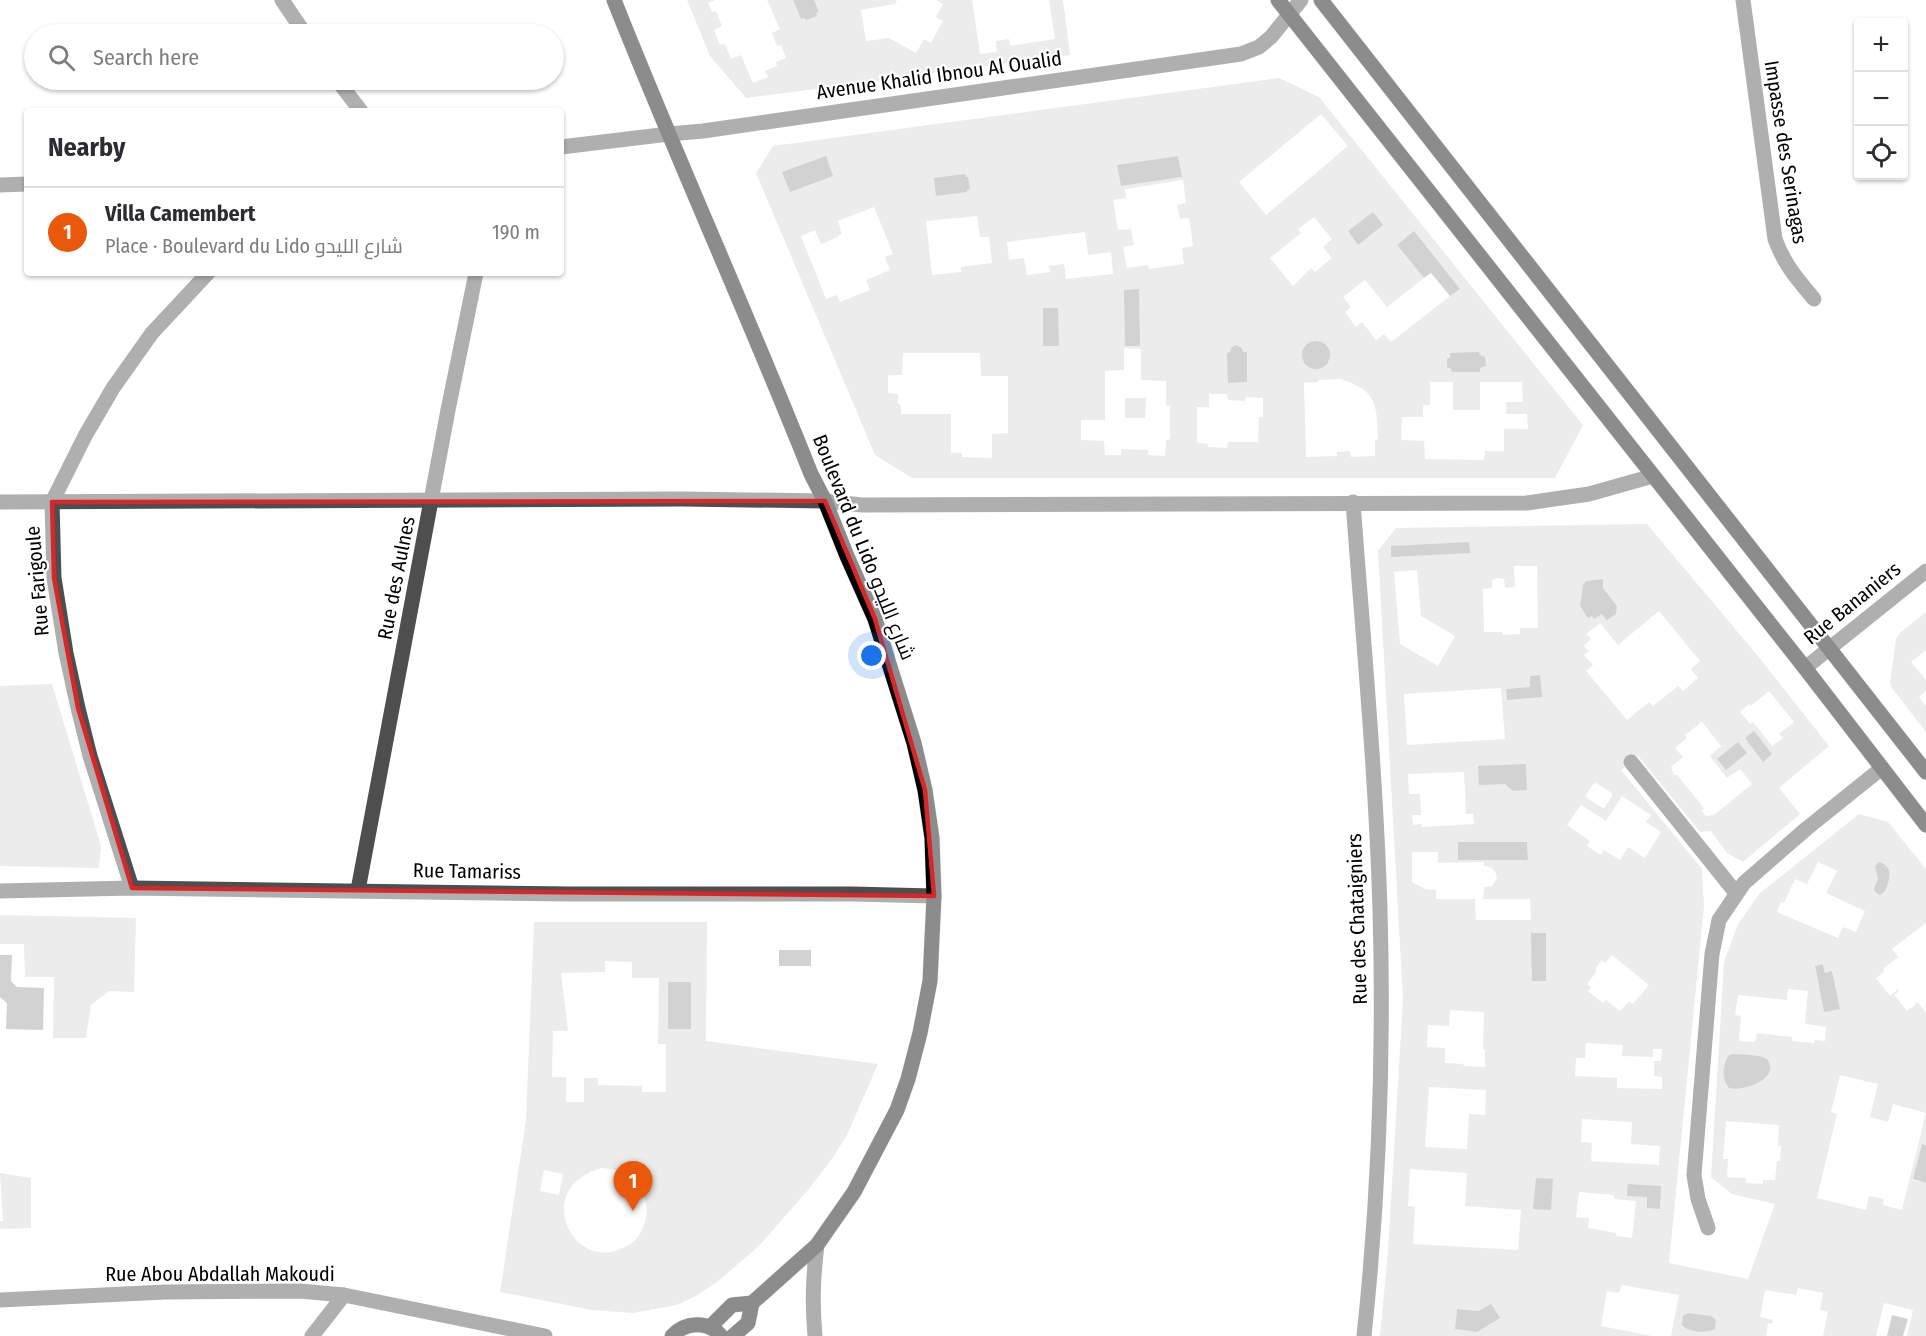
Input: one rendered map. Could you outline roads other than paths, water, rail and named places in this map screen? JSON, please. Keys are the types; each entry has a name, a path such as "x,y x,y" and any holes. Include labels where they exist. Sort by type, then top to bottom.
{"main road":[{"name":"Boulevard du Lido شارع الليدو","path":"614,0 811,474 825,501 875,619 914,743 925,790 932,838 934,896 930,981 921,1033 897,1110 854,1192 817,1245 752,1303 732,1305 715,1332"},
{"path":"1278,0 1805,668 1926,825"},
{"path":"1321,0 1926,772"},
{"name":"Boulevard du Lido شارع الليدو","path":"733,1336 748,1323 752,1303"},
{"path":"672,1336 683,1328 701,1324 715,1332"}],"street":[{"path":"282,0 298,24"},
{"name":"Avenue Khalid Ibnou Al Oualid","path":"564,147 703,131 1241,54 1265,42 1301,0"},
{"name":"Impasse des Serinagas","path":"1743,0 1775,239 1790,270 1814,299"},
{"path":"345,90 359,108"},
{"path":"0,185 24,184"},
{"name":"Rue Farigoule","path":"132,888 90,756 66,653 54,578 52,502 85,436 113,388 152,333 205,276"},
{"name":"Rue des Aulnes","path":"358,890 475,276"},
{"path":"0,502 681,499 825,501 862,505 1527,502 1589,494 1653,476"},
{"name":"Rue des Chataigniers","path":"1353,502 1376,830 1381,978 1381,1076 1373,1227 1364,1336"},
{"name":"Rue Bananiers","path":"1805,668 1926,571"},
{"path":"1631,762 1737,892"},
{"path":"1708,1228 1698,1199 1694,1175 1712,954 1719,920 1737,892 1776,855 1882,768"},
{"name":"Rue Tamariss","path":"0,891 132,888 934,896"},
{"path":"815,1336 812,1285 817,1245"},
{"name":"Rue Abou Abdallah Makoudi","path":"0,1300 165,1292 300,1291 344,1295 544,1336"},
{"path":"312,1336 344,1295"}],"place":[{"name":"Villa Camembert","path":"633,1211"}]}
